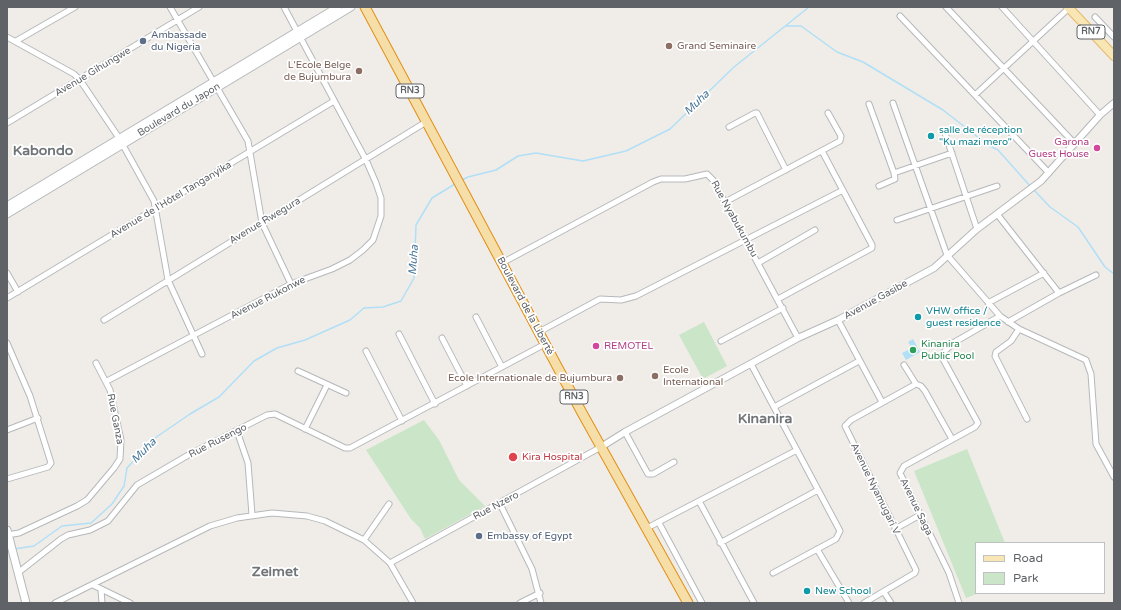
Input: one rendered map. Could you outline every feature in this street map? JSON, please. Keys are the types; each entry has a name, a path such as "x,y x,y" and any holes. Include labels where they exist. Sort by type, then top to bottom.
{"highway":[{"name":"Boulevard de la Liberté","path":"365,7 538,332 688,603"}],"main road":[{"name":"Boulevard du Japon","path":"7,214 45,187 298,34 338,7"},
{"name":"Boulevard du Japon","path":"298,34 351,7"},
{"name":"RN7","path":"1069,8 1114,56"},
{"name":"Boulevard du Japon","path":"7,206 45,187"},
{"path":"7,533 18,583 26,601"},
{"path":"12,557 19,572 26,601"}],"street":[{"path":"16,41 75,7"},
{"path":"170,7 214,85 248,141 262,223 291,284"},
{"name":"Avenue Gihungwe","path":"7,123 199,7"},
{"name":"Avenue Rukonwe","path":"107,381 291,284 332,269 350,260 363,250 372,240 381,216 381,198 366,160 284,7"},
{"path":"946,7 1075,144"},
{"path":"1002,7 1100,115"},
{"path":"975,95 1069,8"},
{"path":"900,16 1049,173"},
{"path":"1095,17 1114,37"},
{"path":"7,38 16,41 74,74 80,80 121,140 151,194 156,208 168,280 202,354"},
{"name":"Avenue de l'Hôtel Tanganyika","path":"7,298 334,101"},
{"path":"893,103 947,255 1000,316 1018,329 1086,360 1091,374 1096,444 1114,477"},
{"name":"Avenue Gasibe","path":"601,447 625,432 798,338 838,320 934,268 977,229 1033,188 1049,173 1100,115 1114,103"},
{"path":"869,104 894,173 894,179 878,186"},
{"path":"729,127 754,113 758,113 786,170"},
{"path":"725,202 840,142 842,138 828,113"},
{"name":"Avenue Rwegura","path":"104,320 426,122"},
{"path":"945,133 977,229"},
{"path":"778,299 872,248 872,245 822,151"},
{"path":"894,173 952,153"},
{"name":"Rue Nyabukumbu","path":"502,263 661,179 685,179 707,174 713,180 798,338"},
{"path":"897,220 997,186"},
{"path":"538,332 600,298 621,300 636,296 843,190"},
{"path":"997,214 1059,293"},
{"path":"758,263 816,230"},
{"path":"7,273 18,292"},
{"path":"988,303 1044,273"},
{"path":"1008,322 1059,293 1096,275"},
{"path":"721,341 782,308"},
{"path":"476,316 502,367"},
{"path":"904,365 916,384 925,390 954,438 978,424 943,359 943,353 953,343 1000,316"},
{"path":"838,320 882,402"},
{"path":"1018,329 1011,340 996,352 995,356 1027,419"},
{"path":"399,334 435,404"},
{"path":"442,338 467,386"},
{"path":"7,343 17,364 38,418 51,462 51,465 7,479"},
{"name":"Rue Rusengo","path":"19,572 61,539 68,535 90,530 108,521 137,485 190,454 271,413 345,448 350,448 402,422 545,344"},
{"path":"366,352 402,422"},
{"path":"774,407 859,361"},
{"name":"Rue Ganza","path":"7,533 19,533 87,500 120,459 121,440 107,381 96,363"},
{"path":"751,364 840,531 836,539 772,573"},
{"path":"298,371 346,393"},
{"name":"Avenue Nyamugari V","path":"864,603 915,573 916,570 845,426 851,420 916,384"},
{"path":"305,429 327,385"},
{"path":"7,430 38,418"},
{"path":"237,431 248,463 252,515"},
{"path":"625,432 648,474 653,474 674,462"},
{"name":"Avenue Saga","path":"954,438 904,466 901,470 901,478 949,573 958,603"},
{"name":"Rue Nzero","path":"390,563 500,504 601,447"},
{"path":"647,528 797,450"},
{"path":"720,542 818,490"},
{"path":"699,502 754,603"},
{"path":"364,540 389,504"},
{"path":"500,504 532,568 540,593 541,603"},
{"path":"55,603 210,526 252,515 283,514 307,516 325,521 364,540 390,563 413,603"},
{"path":"895,529 920,515"},
{"path":"659,523 702,603"},
{"path":"817,549 849,603"},
{"path":"93,585 130,603"},
{"path":"101,590 102,603"},
{"path":"884,592 891,603"},
{"path":"520,603 540,593"}],"green space":[{"path":"704,322 727,366 703,379 679,335"},
{"path":"424,420 439,440 459,480 485,506 425,539 420,528 411,519 366,450"},
{"path":"967,449 1005,542 975,542 975,594 976,594 966,598 914,471"}],"water":[{"name":"Kinanira Public Pool","path":"913,339 920,352 906,360 902,353 912,348 908,342"}],"waterway":[{"name":"Muha","path":"462,180 496,170 518,156 536,153 583,161 626,151 670,129 734,67 809,7"},
{"path":"786,26 801,26 837,52 863,62 943,110 988,145 998,150 1031,187"},
{"name":"Muha","path":"14,549 34,546 62,526 91,523 112,504 124,486 127,468 155,438 190,414 219,397 254,361 277,348 305,340 350,320 364,308 383,307 401,301 414,278 416,225 432,198 455,184"},
{"path":"1034,190 1050,207 1078,227 1105,267 1114,274"}],"place":[{"name":"Ambassade du Nigeria","path":"143,41"},
{"name":"Grand Seminaire","path":"669,46"},
{"name":"L'Ecole Belge de Bujumbura","path":"359,71"},
{"name":"salle de réception \"Ku mazi mero\"","path":"931,136"},
{"name":"Garona Guest House","path":"1097,148"},
{"name":"VHW office / guest residence","path":"918,317"},
{"name":"REMOTEL","path":"596,346"},
{"name":"Kinanira Public Pool","path":"913,350"},
{"name":"Ecole International","path":"655,376"},
{"name":"Ecole Internationale de Bujumbura","path":"620,378"},
{"name":"Kira Hospital","path":"513,457"},
{"name":"Embassy of Egypt","path":"479,536"},
{"name":"New School","path":"807,591"}],"district":[{"name":"Kabondo","path":"43,151"},
{"name":"Kinanira","path":"765,419"},
{"name":"Zeimet","path":"275,572"}]}
